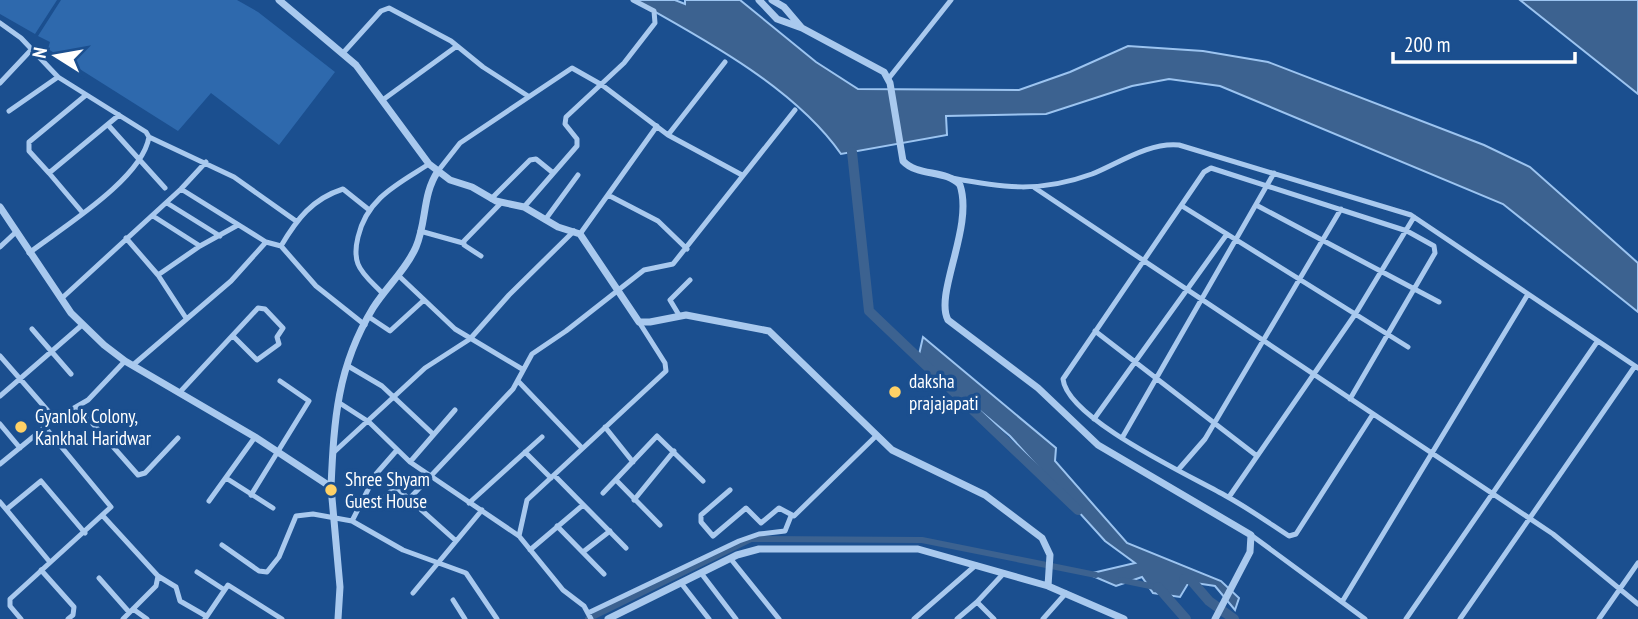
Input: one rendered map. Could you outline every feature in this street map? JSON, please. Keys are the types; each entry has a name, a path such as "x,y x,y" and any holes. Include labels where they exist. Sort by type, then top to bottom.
{"street":[{"path":"279,0 344,53 384,99 429,164 450,180 472,187 501,203 524,207 545,220 577,233 665,363 666,371 524,504 519,536"},
{"path":"524,207 578,143 564,119 602,85 657,19 654,11 633,0"},
{"path":"759,0 777,19 802,28 878,67 890,81 900,148 908,166 1006,188 1035,188 1082,177 1169,144 1274,173 1414,217 1636,367 1528,517 1460,619"},
{"path":"772,0 794,16 802,28"},
{"path":"890,81 951,0"},
{"path":"344,53 381,11 388,8 457,46 483,67 528,96"},
{"path":"0,23 58,76 86,95 120,115 149,137 206,162 256,190 296,221"},
{"path":"384,99 457,46"},
{"path":"0,83 31,50"},
{"path":"668,135 725,62"},
{"path":"338,619 340,587 331,487 337,401 367,321 417,245 426,192 438,171 460,143 572,68 602,85 668,135 741,175"},
{"path":"0,69 9,75"},
{"path":"9,111 58,76"},
{"path":"82,212 29,151 30,142 86,95"},
{"path":"410,498 517,381 532,354 566,331 616,289 648,268 670,265 687,249 741,175 796,110"},
{"path":"49,173 109,127 120,115"},
{"path":"333,453 425,368 470,339 509,295 577,233 657,126"},
{"path":"109,127 165,188"},
{"path":"29,253 140,162 149,137"},
{"path":"491,199 530,160 536,159 552,172"},
{"path":"61,299 167,203 206,162"},
{"path":"383,294 358,264 357,243 368,209 381,195 429,164"},
{"path":"1350,399 1435,249 1429,242 1407,231 1211,168 1063,379 1069,394 1094,419 1293,537 1373,415"},
{"path":"1122,438 1274,173"},
{"path":"545,220 578,175"},
{"path":"952,178 960,186 965,208 945,302 948,320 1038,388 1098,445 1251,535 1365,619"},
{"path":"1035,188 1528,517 1622,587 1638,604"},
{"path":"181,189 266,242 281,246 316,286 367,321 390,331 424,300"},
{"path":"281,246 296,221 312,205 343,189 368,209"},
{"path":"608,195 658,221 687,249"},
{"path":"167,203 219,236"},
{"path":"463,243 501,203"},
{"path":"1256,205 1439,302"},
{"path":"1182,206 1408,347"},
{"path":"0,207 29,253 82,325 129,363 331,487"},
{"path":"1178,470 1196,452 1214,424 1341,209"},
{"path":"153,216 200,246"},
{"path":"1229,497 1356,313 1414,217"},
{"path":"158,275 200,246 238,225"},
{"path":"420,231 463,243 481,256"},
{"path":"0,247 16,232"},
{"path":"1094,419 1227,234"},
{"path":"127,238 158,275 186,318"},
{"path":"0,464 55,419 78,407 231,281 266,242"},
{"path":"399,276 470,339 522,369"},
{"path":"678,315 670,300 690,280"},
{"path":"1342,602 1528,294"},
{"path":"180,392 233,336 262,307 283,328 276,337 279,345 257,360 233,336"},
{"path":"639,321 650,323 678,315 769,331 900,456 985,495 1042,538 1048,547 1048,583"},
{"path":"0,396 82,325"},
{"path":"32,329 71,374"},
{"path":"1095,331 1257,456"},
{"path":"1406,619 1597,342"},
{"path":"0,356 55,419"},
{"path":"348,366 370,376 395,396 433,434"},
{"path":"251,495 309,401 280,381"},
{"path":"517,381 582,448"},
{"path":"337,401 369,422 428,477 519,536 558,585 590,616 739,541 759,534 785,531 791,516 876,436"},
{"path":"78,407 138,475 145,473 178,438"},
{"path":"410,462 455,410"},
{"path":"0,424 20,448"},
{"path":"605,426 633,462"},
{"path":"21,619 9,602 49,561 85,533 111,507 109,501 46,427"},
{"path":"603,493 657,436 703,481"},
{"path":"469,503 542,437"},
{"path":"209,501 255,438"},
{"path":"352,521 376,474 397,450"},
{"path":"635,500 674,451"},
{"path":"525,452 626,548"},
{"path":"226,478 273,508"},
{"path":"616,480 660,525"},
{"path":"7,509 41,481 85,533"},
{"path":"381,501 396,489 410,498 455,540"},
{"path":"730,490 701,515 701,522 713,536 746,508 761,523 779,508 791,516"},
{"path":"0,502 49,561"},
{"path":"530,550 583,505"},
{"path":"413,593 435,563 482,510"},
{"path":"222,545 259,571 267,572 279,557 296,516 304,513 352,521 392,545 466,573 497,619"},
{"path":"103,516 158,576 176,587 180,601 206,618 223,590 231,586 282,619"},
{"path":"558,526 604,574"},
{"path":"583,552 610,531"},
{"path":"1215,619 1250,552 1251,535"},
{"path":"608,619 730,558 759,549 906,548 1048,583 1124,619"},
{"path":"730,558 779,619"},
{"path":"1599,619 1638,563"},
{"path":"914,619 976,565"},
{"path":"41,570 74,607 73,615 68,619"},
{"path":"197,572 223,590"},
{"path":"701,573 736,619"},
{"path":"957,619 1004,573"},
{"path":"123,619 156,586 158,576"},
{"path":"99,578 131,610 147,619"},
{"path":"681,583 709,619"},
{"path":"1044,619 1066,593"},
{"path":"453,600 465,619"},
{"path":"977,602 991,618"}],"shaded area":[{"path":"0,0 57,0 35,34 0,14"},
{"path":"61,0 237,0 258,12 335,72 279,145 211,93 178,131 48,49 50,42 38,36"},
{"path":"634,0 675,0 685,4 685,0 740,0 816,62 858,89 1019,90 1070,72 1128,46 1203,51 1268,62 1484,145 1530,167 1638,263 1638,312 1503,204 1220,86 1169,79 1132,86 1046,114 946,116 947,135 841,154 822,130 774,87 718,48"},
{"path":"1520,0 1638,0 1638,94"},
{"path":"923,337 1056,448 1055,461 1127,543 1221,581 1239,598 1235,610 1215,586 1189,582 1180,597 1153,593 1142,577 1116,586 1088,574 1135,563 1105,541 1010,436 918,359"}],"waterway":[{"path":"852,152 869,311 1078,510"},
{"path":"588,619 751,539 922,540 1096,575"},
{"path":"1184,579 1190,579 1209,601 1234,619"},
{"path":"1121,580 1155,587"},
{"path":"1158,587 1186,619"}],"place":[{"name":"daksha prajajapati","path":"895,392"},
{"name":"Gyanlok Colony, Kankhal Haridwar","path":"21,427"},
{"name":"Shree Shyam Guest House","path":"331,490"}]}
